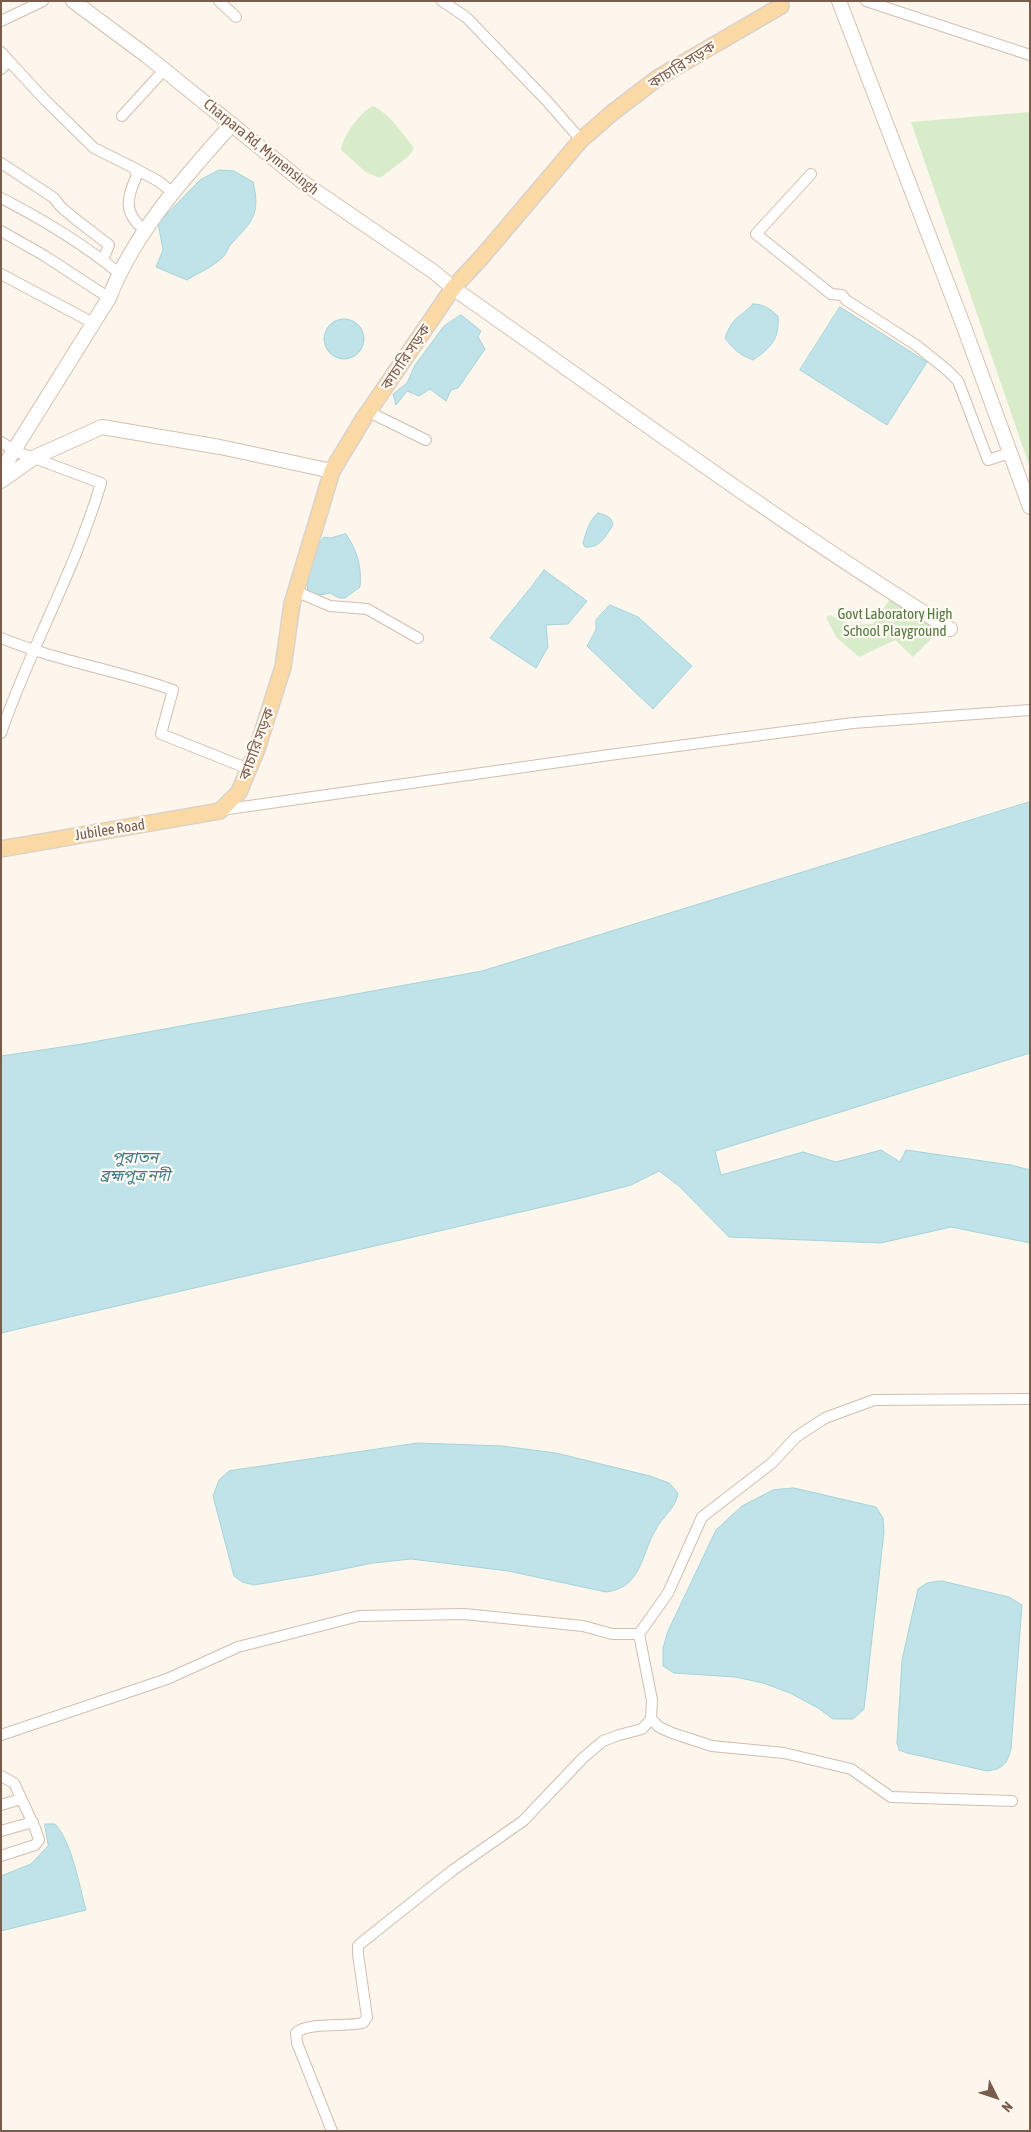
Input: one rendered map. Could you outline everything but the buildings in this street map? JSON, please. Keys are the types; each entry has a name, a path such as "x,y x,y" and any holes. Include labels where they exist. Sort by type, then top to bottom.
{"main road":[{"name":"কাচারি সড়ক","path":"220,810 239,792 257,749 283,667 295,591 332,471 369,412 453,288 481,258 581,140 612,113 659,77 762,18 783,2"},
{"name":"Jubilee Road","path":"1,850 97,831 183,819 220,810"}],"street":[{"path":"1,21 43,1"},
{"name":"Charpara Rd, Mymensingh","path":"73,1 164,70 304,183 434,272 453,288 741,492 870,580 950,629"},
{"path":"219,1 236,17"},
{"path":"442,1 466,16 547,101 581,140"},
{"path":"839,1 964,327 1030,507"},
{"path":"866,1 1030,55"},
{"path":"1,52 45,100 94,148 158,180 172,192"},
{"path":"1,69 9,61"},
{"path":"122,116 164,70"},
{"path":"1,472 109,298 119,273 146,231 172,192 232,124"},
{"path":"1,163 54,198 74,218 110,245 103,260"},
{"path":"134,168 137,175 128,196 129,206 132,219 146,231"},
{"path":"811,174 756,234 831,294 842,296 916,345 947,370 958,382 988,460 1010,453"},
{"path":"1,198 27,212 103,260 119,273"},
{"path":"1,231 45,256 109,298"},
{"path":"1,274 93,324"},
{"path":"369,412 426,440"},
{"path":"1,481 35,457 102,428 220,447 332,471"},
{"path":"1,442 15,451 101,483 90,520 33,651 1,733"},
{"path":"295,591 330,606 367,609 418,638"},
{"path":"1,638 33,651 138,678 173,690 161,734 248,769"},
{"path":"220,810 853,722 1030,710"},
{"path":"332,2131 297,2043 296,2035 299,2030 307,2027 351,2025 365,2021 367,2017 358,1946 453,1870 523,1821 583,1758 603,1742 618,1735 642,1728 651,1719 652,1700 639,1634 668,1593 702,1517 772,1463 796,1437 825,1418 874,1400 1030,1399"},
{"path":"1,1734 167,1679 238,1647 358,1616 464,1614 582,1626 612,1634 639,1634"},
{"path":"651,1719 659,1727 672,1733 712,1746 784,1753 851,1769 891,1797 1012,1801"},
{"path":"1,1776 14,1783 33,1822 39,1840 35,1845 1,1856"},
{"path":"1,1805 21,1799"},
{"path":"1,1831 33,1822"}],"green space":[{"path":"373,106 391,119 414,148 409,156 380,178 367,173 341,150 345,138 353,125 363,113"},
{"path":"1030,112 1030,468 911,122"},
{"name":"Govt Laboratory High School Playground","path":"890,599 940,630 913,657 895,640 859,657 836,637 826,617 830,615 851,625 873,624"}],"water":[{"path":"219,170 234,171 253,182 256,202 253,217 219,261 187,280 156,267 163,250 158,223 200,180"},
{"path":"753,304 764,306 772,311 778,316 778,324 773,342 753,360 737,351 725,338 734,321"},
{"path":"840,307 927,362 887,425 800,370"},
{"path":"461,315 481,331 478,337 485,349 458,388 451,390 446,401 430,389 419,396 407,391 396,405 393,394 407,383 415,365 444,326"},
{"path":"348,319 355,322 361,328 364,339 363,347 355,356 348,359 340,359 333,356 325,347 324,335 327,328 336,320"},
{"path":"598,513 608,517 613,525 598,544 585,547 583,543 588,527"},
{"path":"346,534 358,559 360,587 345,598 339,598 330,593 315,596 307,594 311,564 319,543 324,537 330,538"},
{"path":"544,570 587,601 568,624 546,625 548,647 536,668 490,638"},
{"path":"610,605 638,617 692,666 653,709 587,646 596,630 596,620"},
{"name":"পুরাতন ব্রহ্মপুত্র নদী","path":"1030,802 1030,1053 715,1151 721,1175 803,1152 836,1162 881,1150 900,1162 906,1150 1011,1165 1030,1170 1030,1243 951,1227 881,1243 729,1237 679,1186 659,1171 631,1185 581,1198 1,1333 1,1056 82,1044 482,971"},
{"path":"418,1443 502,1446 556,1453 650,1476 669,1483 678,1493 677,1498 656,1529 634,1577 618,1589 606,1592 508,1571 411,1559 373,1563 254,1585 242,1582 234,1576 213,1496 219,1480 229,1471"},
{"path":"794,1488 876,1507 883,1518 884,1532 864,1709 853,1719 833,1719 818,1708 790,1693 763,1683 735,1677 674,1673 663,1666 663,1648 668,1631 716,1530 742,1506 773,1490"},
{"path":"942,1581 1009,1597 1022,1605 1011,1749 1004,1765 992,1770 987,1771 907,1753 899,1750 897,1743 902,1660 918,1589 927,1583"},
{"path":"45,1824 55,1824 66,1842 86,1910 1,1931 1,1876 31,1864 48,1846"}]}
